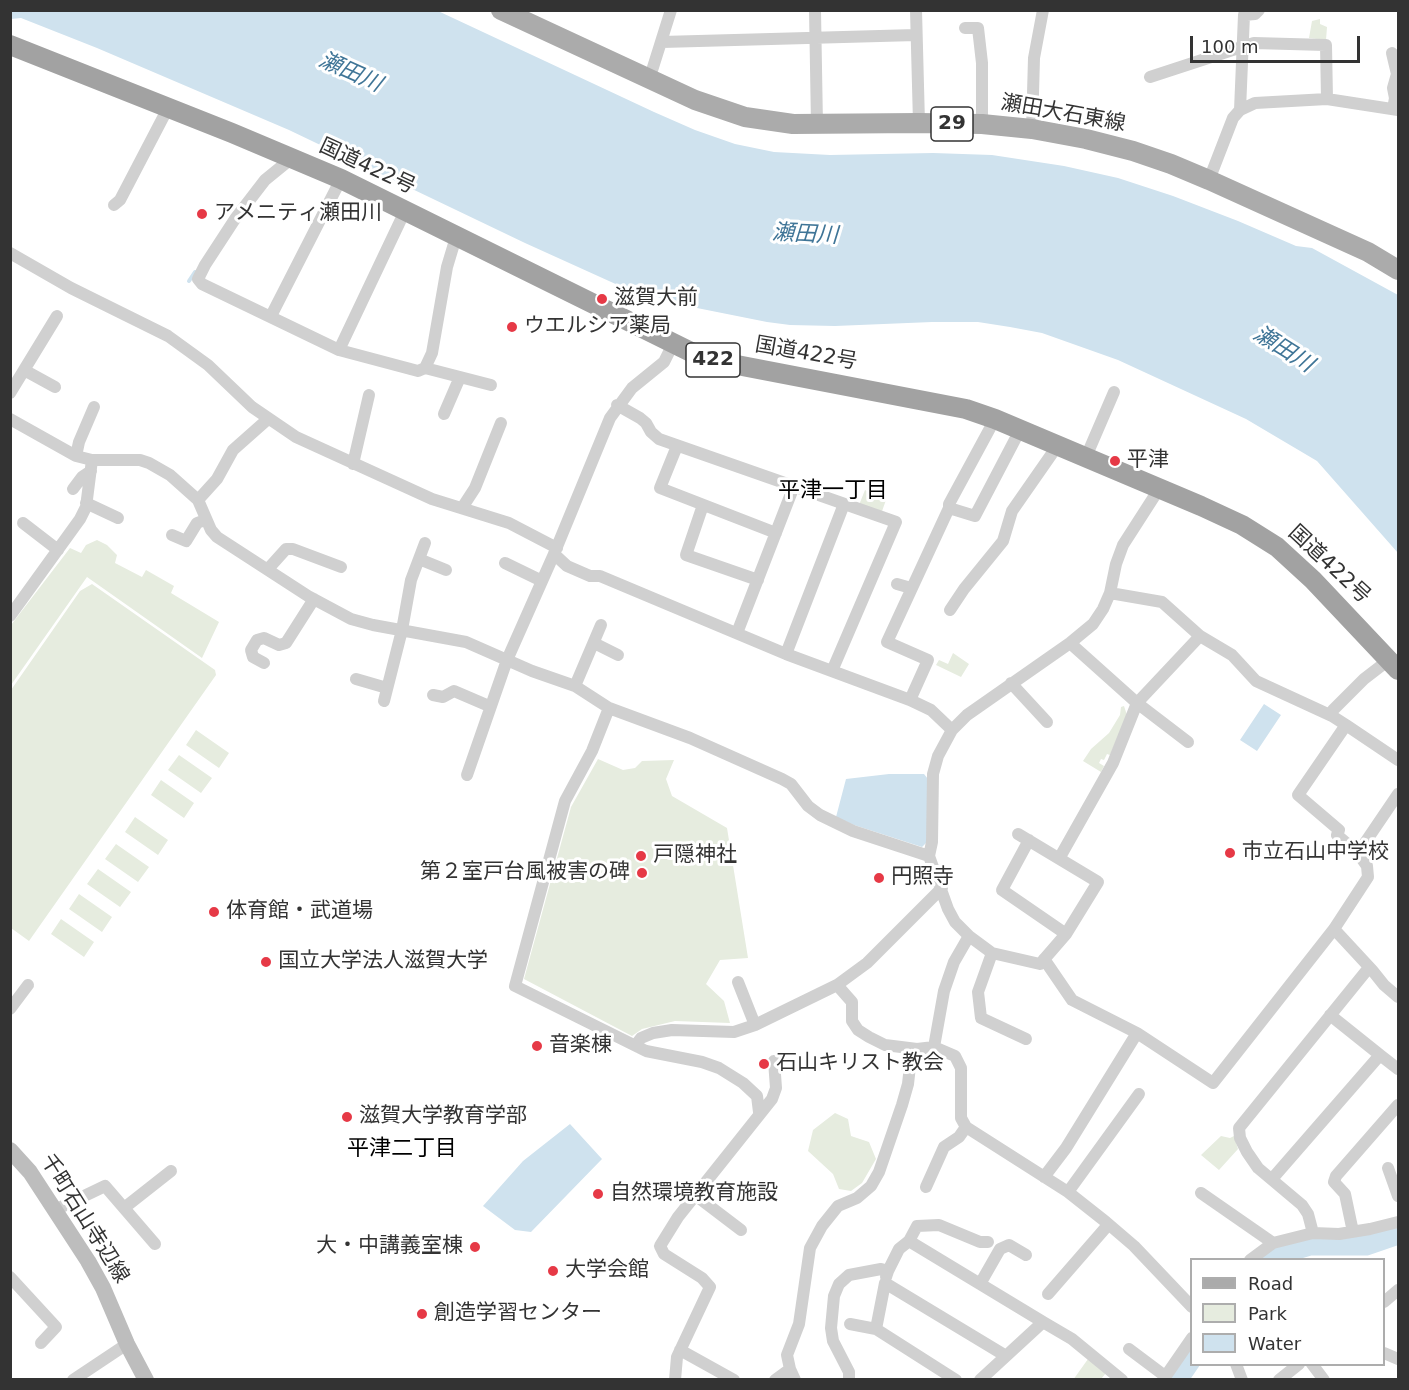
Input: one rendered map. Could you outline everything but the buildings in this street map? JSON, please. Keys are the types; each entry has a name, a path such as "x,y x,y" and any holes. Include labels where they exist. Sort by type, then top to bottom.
{"highway":[{"name":"国道422号","path":"10,45 341,179 673,344 713,360 940,403 995,419 1242,525 1277,547 1313,580 1394,664"}],"main road":[{"name":"瀬田大石東線","path":"501,10 649,80 695,100 745,117 793,124 982,124 1032,129 1133,151 1209,180 1368,252 1398,270"},
{"name":"千町石山寺辺線","path":"10,1150 30,1172 103,1288 127,1344 146,1380"}],"street":[{"path":"649,80 671,10"},
{"path":"815,10 817,124"},
{"path":"916,10 918,123"},
{"path":"1032,129 1035,58 1043,10"},
{"path":"1240,110 1244,15 1256,14 1259,10"},
{"path":"965,28 978,28 982,63 982,124"},
{"path":"662,42 916,35"},
{"path":"1150,77 1254,43 1326,45 1327,99"},
{"path":"1209,180 1228,126 1240,110 1255,103 1327,99 1396,109 1394,88 1398,74 1392,52"},
{"path":"114,205 120,200 168,108"},
{"path":"292,158 265,180 250,198 205,264 198,279 202,284 339,350 418,371 425,368 491,385"},
{"path":"271,316 341,179"},
{"path":"339,350 405,211"},
{"path":"425,368 437,333 447,267 456,237"},
{"path":"10,253 71,288 168,336 208,365 252,407 296,437 432,499 509,523 556,551 567,566 590,576 600,576 786,654 910,700 931,710 952,730"},
{"path":"10,393 57,316"},
{"path":"467,775 489,706 507,660 556,551 604,431 617,405 632,388 664,362 673,344"},
{"path":"24,370 55,387"},
{"path":"444,414 460,377"},
{"path":"1086,457 1114,392"},
{"path":"353,464 369,395"},
{"path":"617,405 640,418 659,439 896,522 832,671"},
{"path":"76,456 79,442 94,407"},
{"path":"10,419 92,465 140,460 170,475 198,500 205,520 217,537 314,599 351,619 466,642 575,686 609,708 690,738 782,779 791,784 808,806 820,815 853,831 929,856"},
{"path":"198,500 217,479 232,450 268,419"},
{"path":"910,700 928,660 887,642 949,504 995,419"},
{"path":"462,508 475,488 501,423"},
{"path":"949,508 975,516 1020,430"},
{"path":"950,610 1003,541 1012,511 1058,445"},
{"path":"677,446 660,488 776,533"},
{"path":"73,489 92,465"},
{"path":"10,616 80,519 86,503 92,465"},
{"path":"737,633 794,486"},
{"path":"1066,934 1002,890 1024,837 1098,882 1066,934 1040,964 992,953 955,922 929,856 932,842 933,774 938,756 952,730 967,715 1070,644 1093,624 1110,593 1123,545 1159,489"},
{"path":"86,503 118,518"},
{"path":"786,654 844,504"},
{"path":"703,505 686,555 758,580"},
{"path":"172,535 186,541 197,523 205,520"},
{"path":"23,523 58,550"},
{"path":"356,679 386,695 402,630 411,580 425,543"},
{"path":"268,569 286,549 292,549 341,567"},
{"path":"419,559 446,570"},
{"path":"505,563 542,581"},
{"path":"897,584 912,588"},
{"path":"1110,593 1162,602 1200,636 1232,654 1256,681 1332,716 1398,760"},
{"path":"264,663 253,657 251,650 257,640 264,638 279,645 286,643 314,599"},
{"path":"575,686 601,625"},
{"path":"1060,857 1113,763 1137,703 1200,636"},
{"path":"594,643 618,655"},
{"path":"1070,644 1137,703 1188,742"},
{"path":"1332,716 1333,710 1356,687 1394,664"},
{"path":"1011,683 1047,722"},
{"path":"433,694 443,697 454,691 489,706"},
{"path":"609,708 592,751 565,801 515,986 646,1051 702,1062 719,1068 743,1083 757,1096 759,1112"},
{"path":"1044,958 1072,1000 1137,1033 1213,1083 1334,929 1368,877 1367,866 1358,853 1337,835 1339,830 1298,795 1346,725"},
{"path":"1358,853 1398,794"},
{"path":"638,1047 641,1038 653,1033 672,1030 734,1032 755,1025 837,985 867,963 942,888"},
{"path":"1334,929 1384,985 1398,997"},
{"path":"934,1047 944,991 954,962 969,936"},
{"path":"992,953 978,992 981,1018 1026,1039"},
{"path":"1313,1233 1308,1214 1302,1204 1258,1168 1240,1138 1239,1128 1367,970 1372,970"},
{"path":"738,982 755,1025"},
{"path":"837,985 852,1002 852,1021 858,1030 885,1045 917,1049 934,1047 955,1056 961,1068 961,1118 966,1127 1068,1192 1134,1246 1190,1306"},
{"path":"10,1008 28,986"},
{"path":"1330,1015 1398,1069"},
{"path":"1044,1177 1066,1148 1137,1033"},
{"path":"774,1380 792,1374 788,1355 799,1324 810,1248 822,1226 838,1206 857,1198 871,1186 879,1172 902,1105 910,1066 917,1049"},
{"path":"1272,1179 1380,1055"},
{"path":"675,1380 677,1357 710,1287 702,1278 664,1254 660,1246 678,1217 759,1112 772,1099 776,1088 774,1061"},
{"path":"1068,1192 1139,1094"},
{"path":"1353,1232 1345,1194 1334,1182 1336,1176 1398,1105"},
{"path":"926,1187 944,1147 959,1137 966,1127"},
{"path":"1388,1168 1398,1196"},
{"path":"124,1208 171,1171"},
{"path":"55,1210 105,1186 155,1244"},
{"path":"1201,1193 1273,1243"},
{"path":"695,1195 741,1230"},
{"path":"1253,1258 1273,1243 1313,1233 1339,1234 1398,1222"},
{"path":"876,1329 886,1277 900,1249 909,1241 917,1226 939,1225 980,1242 988,1242"},
{"path":"1048,1294 1108,1225"},
{"path":"909,1241 1072,1339 1122,1380"},
{"path":"980,1284 1000,1249 1009,1245 1026,1255"},
{"path":"849,1380 849,1371 833,1341 831,1328 834,1296 838,1284 849,1275 881,1269 886,1277 1006,1356"},
{"path":"10,1277 56,1327 41,1343"},
{"path":"980,1380 1043,1322"},
{"path":"850,1324 876,1329 956,1380"},
{"path":"1129,1349 1164,1378 1190,1339"},
{"path":"73,1380 127,1344"},
{"path":"680,1350 734,1380"},
{"path":"1236,1366 1242,1380"},
{"path":"1279,1380 1298,1366"},
{"path":"1313,1366 1324,1380"}],"green space":[{"path":"1320,19 1320,24 1327,27 1326,40 1309,38 1312,21"},
{"path":"865,490 886,500 881,514 859,505"},
{"path":"97,540 107,545 117,555 115,563 142,577 146,570 174,586 171,593 219,622 202,658 87,577 11,685 11,625 70,548 81,553 86,545"},
{"path":"92,584 215,670 216,675 29,941 11,928 11,690 80,591"},
{"path":"953,653 969,664 961,677 936,665 939,660 948,664"},
{"path":"1124,706 1127,715 1110,755 1107,754 1099,763 1104,766 1101,772 1083,761 1091,749 1109,733 1120,715 1121,707"},
{"path":"196,730 229,753 219,768 186,745"},
{"path":"179,755 212,778 201,793 168,770"},
{"path":"598,759 623,770 635,768 642,761 674,760 666,779 672,796 727,828 748,958 720,960 706,984 724,1001 730,1023 675,1021 642,1029 632,1036 524,979 571,807"},
{"path":"161,780 194,803 184,818 151,795"},
{"path":"135,817 168,840 158,855 125,832"},
{"path":"116,844 149,867 138,882 105,859"},
{"path":"98,869 131,892 120,907 87,884"},
{"path":"79,894 112,917 102,932 69,909"},
{"path":"61,919 94,942 84,957 51,934"},
{"path":"835,1113 848,1119 851,1136 869,1142 876,1159 862,1183 851,1191 839,1189 833,1174 808,1151 813,1130"},
{"path":"1221,1136 1230,1138 1234,1136 1238,1149 1219,1170 1201,1155"},
{"path":"1088,1359 1106,1373 1101,1379 1073,1380"}],"water":[{"name":"瀬田川","path":"11,10 438,11 654,112 735,144 774,152 830,155 933,153 992,155 1064,166 1118,178 1173,196 1296,246 1312,248 1398,295 1398,553 1317,461 1246,419 1118,360 1042,333 978,322 790,325 692,307 620,286 289,130 97,48 21,18 11,19"},
{"path":"1264,704 1281,715 1257,751 1240,740"},
{"path":"889,774 924,774 928,779 927,842 922,847 836,817 846,779"},
{"path":"570,1124 602,1159 531,1232 515,1230 483,1206 523,1161"}],"waterway":[{"path":"189,281 195,272"},
{"path":"1274,1258 1310,1245 1366,1245 1398,1234"},
{"path":"1177,1380 1190,1361"}],"place":[{"name":"アメニティ瀬田川","path":"202,214"},
{"name":"滋賀大前","path":"602,299"},
{"name":"ウエルシア薬局","path":"512,327"},
{"name":"平津","path":"1115,461"},
{"name":"市立石山中学校","path":"1230,853"},
{"name":"戸隠神社","path":"641,856"},
{"name":"第２室戸台風被害の碑","path":"642,873"},
{"name":"円照寺","path":"879,878"},
{"name":"体育館・武道場","path":"214,912"},
{"name":"国立大学法人滋賀大学","path":"266,962"},
{"name":"音楽棟","path":"537,1046"},
{"name":"石山キリスト教会","path":"764,1064"},
{"name":"滋賀大学教育学部","path":"347,1117"},
{"name":"自然環境教育施設","path":"598,1194"},
{"name":"大・中講義室棟","path":"475,1247"},
{"name":"大学会館","path":"553,1271"},
{"name":"創造学習センター","path":"422,1314"}],"district":[{"name":"平津一丁目","path":"833,491"},
{"name":"平津二丁目","path":"402,1149"}]}
